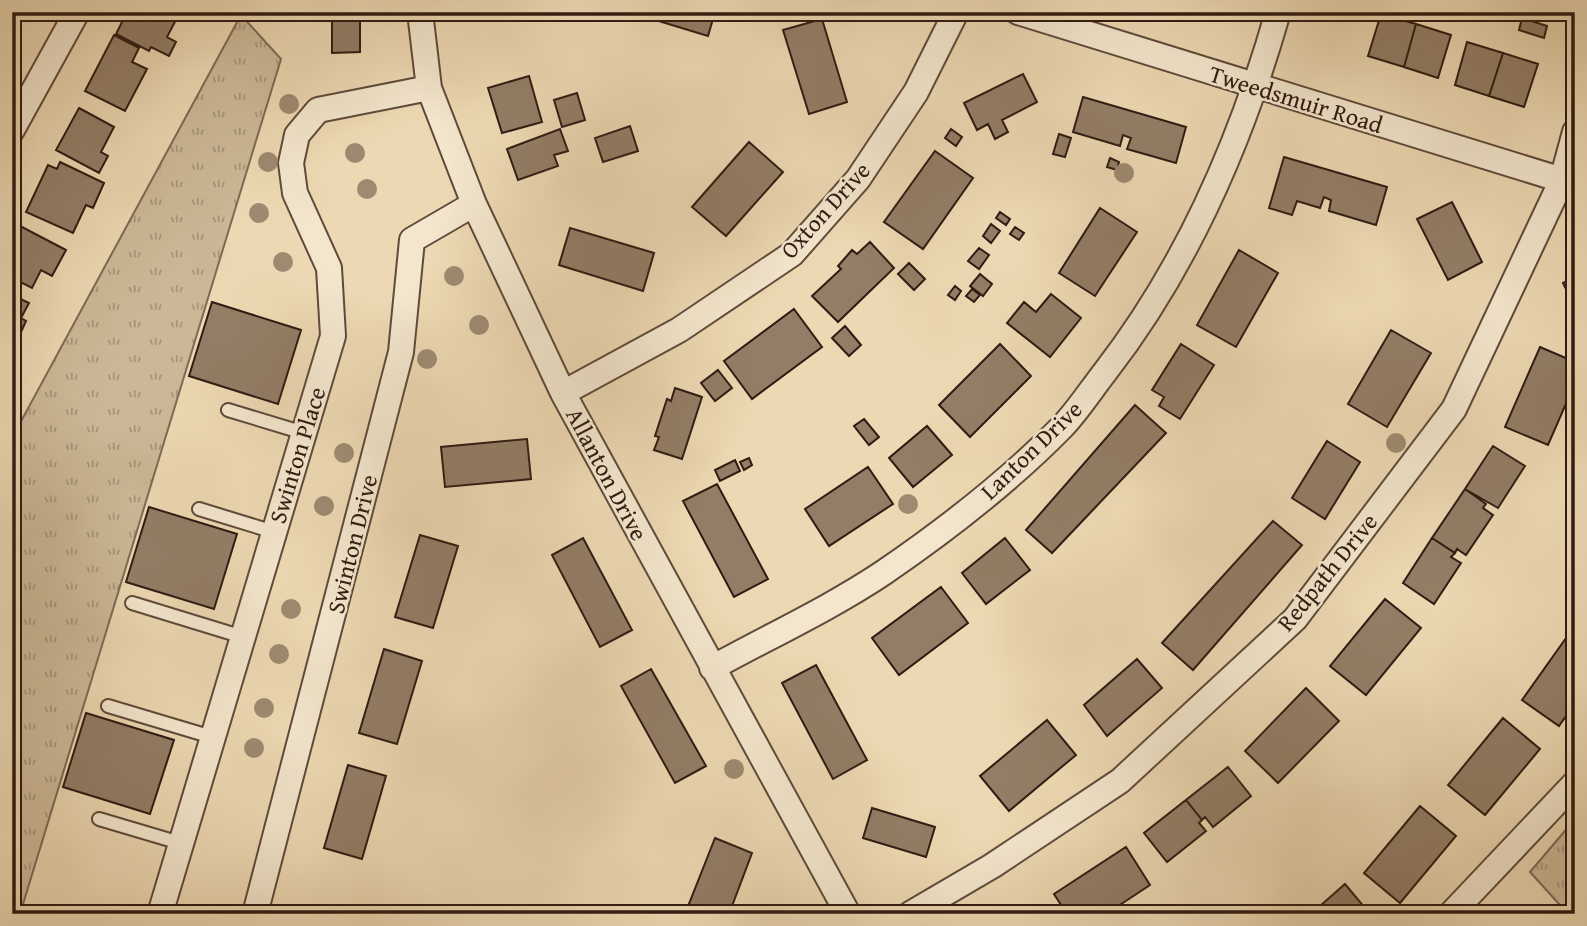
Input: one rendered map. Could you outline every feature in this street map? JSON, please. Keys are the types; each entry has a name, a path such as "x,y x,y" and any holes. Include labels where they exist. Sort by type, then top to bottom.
{"street":[{"path":"12,130 77,12"},
{"name":"Allanton Drive","path":"420,12 429,88 474,204 563,393 848,914"},
{"name":"Oxton Drive","path":"563,393 679,330 792,254 858,179 916,92 956,12"},
{"name":"Tweedsmuir Road","path":"1018,12 1256,88 1568,182"},
{"name":"Lanton Drive","path":"712,668 881,574 963,514 1064,425 1125,346 1169,277 1216,189 1256,88 1278,12"},
{"name":"Swinton Place","path":"160,914 332,336 329,268 295,193 291,163 297,135 318,110 429,88"},
{"name":"Redpath Drive","path":"910,914 992,866 1120,781 1295,619 1454,409 1568,182 1575,132"},
{"name":"Swinton Drive","path":"255,914 401,352 412,240 474,204"},
{"path":"1451,914 1504,862 1575,783"}],"lane":[{"path":"228,410 304,433"},
{"path":"199,509 274,532"},
{"path":"132,603 243,637"},
{"path":"108,706 212,737"},
{"path":"99,819 180,843"}],"green space":[{"path":"241,15 281,59 20,914 12,914 12,438"},
{"path":"1575,819 1575,914 1568,914 1530,872"}],"building":[{"path":"12,12 24,12 12,36"},
{"path":"127,12 180,12 167,37 176,42 169,56 151,47 149,51 116,34"},
{"path":"332,12 360,12 360,52 332,53"},
{"path":"629,12 715,12 708,36"},
{"path":"1381,14 1416,24 1404,67 1368,56"},
{"path":"1522,18 1547,26 1544,38 1519,30"},
{"path":"822,19 847,102 809,114 783,30"},
{"path":"1416,24 1451,35 1438,78 1404,67"},
{"path":"114,35 139,48 132,62 147,69 125,111 85,91"},
{"path":"1467,42 1503,53 1489,96 1455,85"},
{"path":"1503,53 1538,64 1524,107 1489,96"},
{"path":"1023,74 1037,102 1002,120 1008,132 995,139 988,124 977,130 964,103"},
{"path":"529,76 542,122 502,133 488,88"},
{"path":"577,93 585,120 562,127 554,100"},
{"path":"1083,97 1186,127 1176,163 1127,149 1131,138 1123,135 1120,146 1073,132"},
{"path":"79,108 114,127 101,152 108,156 99,173 56,150"},
{"path":"630,126 638,151 603,162 595,138"},
{"path":"560,129 568,151 554,155 558,166 518,180 507,149"},
{"path":"951,129 962,137 956,146 945,138"},
{"path":"1059,134 1071,138 1065,157 1053,154"},
{"path":"749,142 783,172 726,236 692,207"},
{"path":"935,151 973,178 923,249 884,222"},
{"path":"1284,157 1387,187 1376,225 1329,211 1331,200 1324,197 1320,208 1297,201 1292,215 1269,208"},
{"path":"1110,158 1119,162 1117,170 1107,167"},
{"path":"60,162 104,183 93,208 86,205 73,233 26,212 48,165 57,169"},
{"path":"1452,202 1482,262 1448,280 1417,219"},
{"path":"1100,208 1137,232 1095,296 1059,273"},
{"path":"1000,212 1010,219 1006,225 996,218"},
{"path":"991,224 1000,231 991,243 983,236"},
{"path":"20,226 66,250 52,276 41,270 32,288 12,278 12,241"},
{"path":"1015,227 1024,233 1019,240 1010,234"},
{"path":"570,228 654,253 643,291 559,265"},
{"path":"870,242 894,268 838,322 812,296 841,269 838,266 852,250 857,254"},
{"path":"979,248 989,255 979,269 968,261"},
{"path":"1239,250 1278,273 1236,347 1197,325"},
{"path":"909,263 925,279 914,290 898,274"},
{"path":"980,274 992,284 983,296 970,286"},
{"path":"1575,277 1575,308 1563,283"},
{"path":"955,286 961,291 955,300 948,295"},
{"path":"972,289 980,295 974,302 966,296"},
{"path":"1051,294 1081,318 1050,357 1007,323 1024,302 1036,312"},
{"path":"12,295 29,303 21,318 26,321 13,350"},
{"path":"212,302 301,330 278,404 189,376"},
{"path":"794,309 822,347 752,399 724,361"},
{"path":"845,326 861,345 849,356 832,338"},
{"path":"1391,330 1431,353 1387,427 1348,404"},
{"path":"1000,344 1031,376 970,437 939,405"},
{"path":"1181,344 1214,365 1180,419 1159,406 1164,397 1152,390"},
{"path":"1540,347 1575,362 1575,383 1548,445 1505,427"},
{"path":"718,370 732,388 715,401 701,383"},
{"path":"675,388 702,397 682,459 654,450 659,437 655,436 667,399 671,401"},
{"path":"1135,405 1166,433 1052,553 1026,530"},
{"path":"864,419 879,437 869,445 854,426"},
{"path":"927,426 952,455 913,487 889,458"},
{"path":"527,439 531,479 445,487 441,447"},
{"path":"1327,441 1360,462 1325,519 1292,498"},
{"path":"1493,446 1525,466 1498,508 1465,489"},
{"path":"749,458 752,465 744,470 740,462"},
{"path":"735,460 740,471 720,481 715,470"},
{"path":"868,467 893,504 829,546 805,509"},
{"path":"717,484 768,579 734,597 683,501"},
{"path":"1465,489 1486,504 1483,508 1493,515 1466,555 1457,549 1455,553 1432,538"},
{"path":"149,507 237,534 214,609 126,582"},
{"path":"1273,521 1302,545 1193,670 1162,643"},
{"path":"420,535 458,546 433,628 395,617"},
{"path":"583,538 632,630 600,647 552,555"},
{"path":"1005,538 1030,570 986,604 962,573"},
{"path":"1432,538 1455,553 1451,557 1461,563 1434,604 1403,583"},
{"path":"941,587 968,623 899,675 872,638"},
{"path":"1385,599 1421,628 1366,695 1330,666"},
{"path":"1566,638 1575,644 1575,703 1559,726 1522,700"},
{"path":"384,649 422,661 397,744 359,733"},
{"path":"1137,659 1162,688 1107,736 1084,705"},
{"path":"816,665 867,760 833,779 782,683"},
{"path":"651,669 706,766 675,783 621,686"},
{"path":"1306,688 1339,721 1278,783 1245,751"},
{"path":"86,713 174,740 150,814 63,787"},
{"path":"1503,718 1540,749 1485,815 1448,785"},
{"path":"1047,720 1076,755 1009,811 980,776"},
{"path":"348,765 386,776 362,859 324,848"},
{"path":"1228,767 1251,796 1213,827 1205,817 1202,820 1186,800"},
{"path":"1186,800 1202,820 1199,823 1206,831 1167,862 1144,833"},
{"path":"1420,806 1456,836 1400,903 1364,873"},
{"path":"872,808 935,827 926,857 863,838"},
{"path":"715,838 752,853 729,914 685,914"},
{"path":"1126,847 1150,885 1106,914 1067,914 1054,894"},
{"path":"1345,884 1370,914 1311,914"}]}
